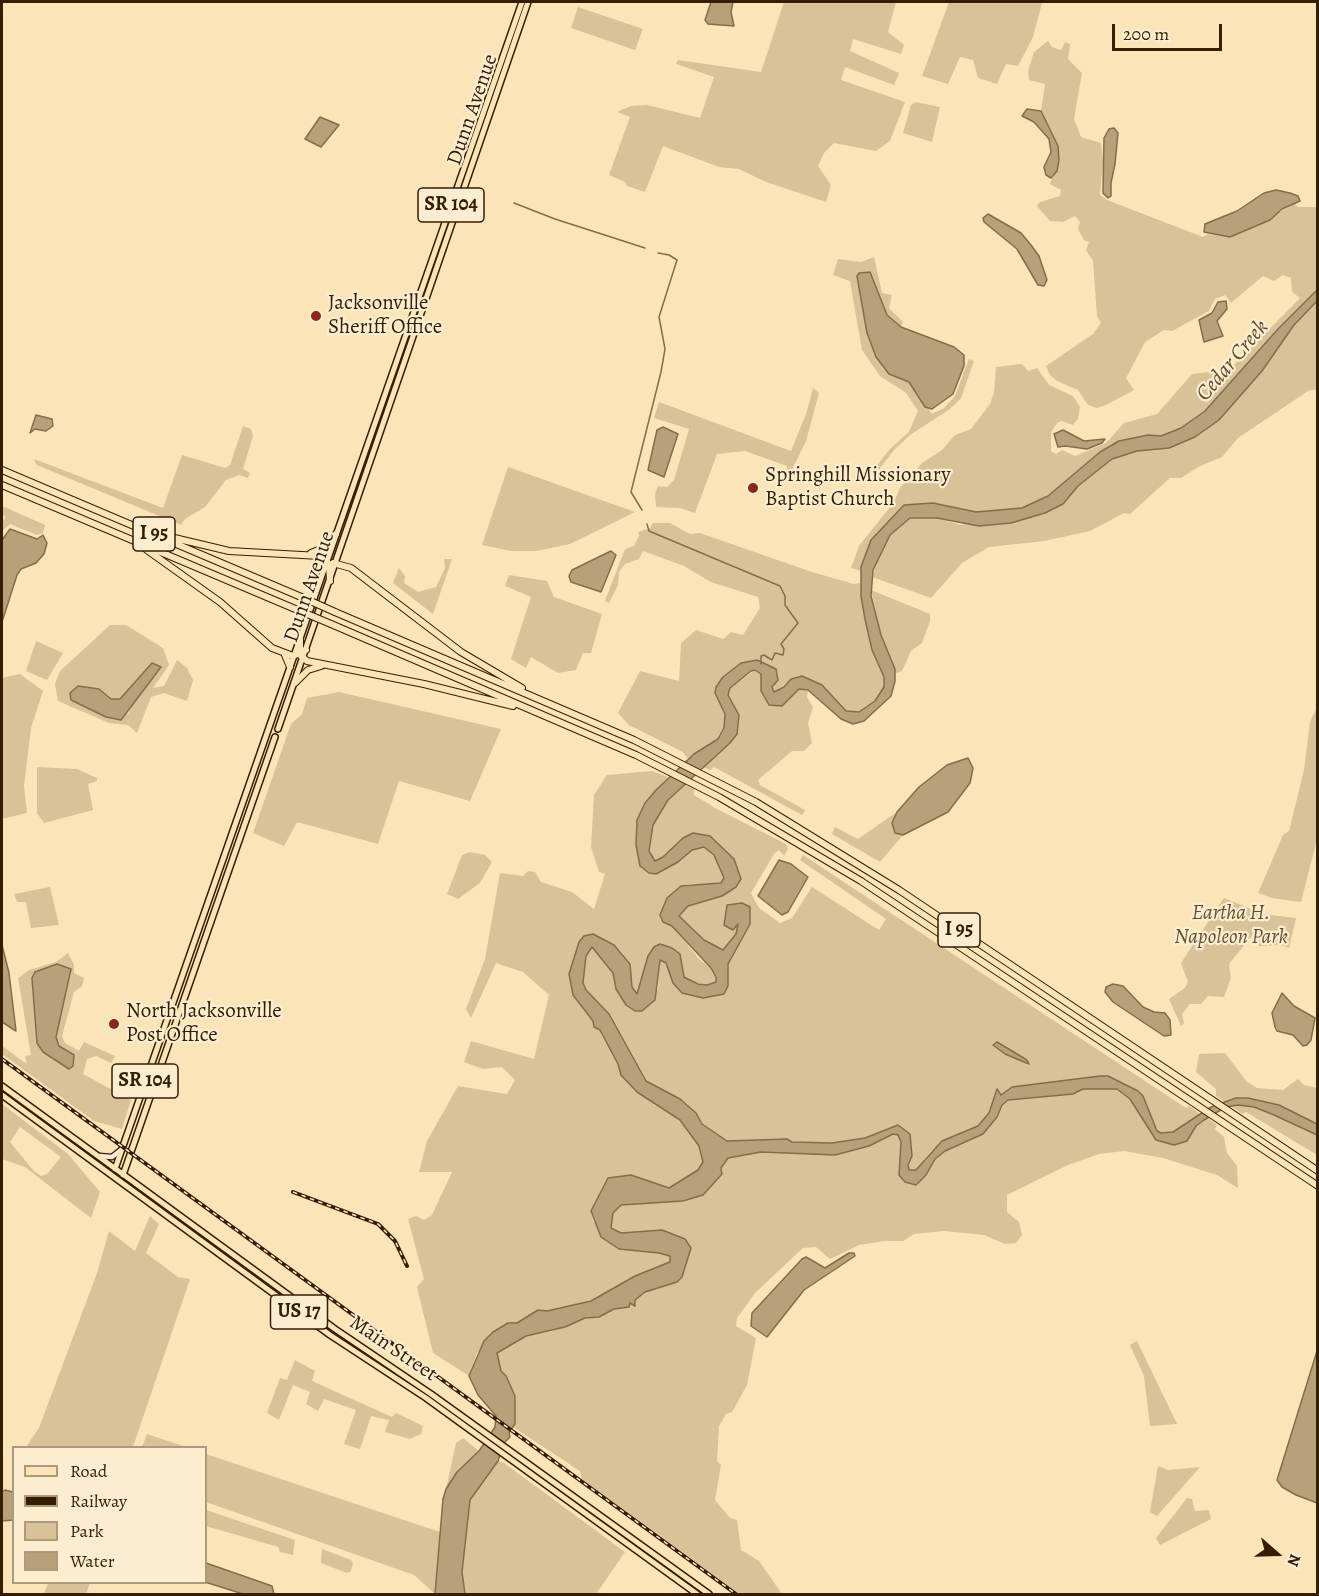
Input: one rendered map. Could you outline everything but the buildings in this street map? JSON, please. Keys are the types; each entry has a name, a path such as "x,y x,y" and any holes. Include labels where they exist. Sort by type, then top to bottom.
{"highway":[{"name":"I 95","path":"2,470 543,700 708,776 866,868 1317,1170"},
{"name":"I 95","path":"2,485 331,624 700,786 853,876 1317,1186"},
{"path":"142,529 229,551 320,556 329,564 358,573 461,652 543,700"},
{"path":"308,554 324,549 336,534"},
{"path":"134,542 220,602 267,644 285,655 463,692 542,715"},
{"path":"329,564 330,581"},
{"path":"299,657 300,637"},
{"path":"299,657 306,650"},
{"path":"285,655 290,667"},
{"path":"295,683 308,670 326,664"}],"main road":[{"name":"Dunn Avenue","path":"300,637 381,423 510,55 510,34 522,2"},
{"name":"Dunn Avenue","path":"329,564 336,534 511,43 528,2"},
{"name":"Dunn Avenue","path":"306,650 330,581"},
{"name":"Dunn Avenue","path":"112,1176 290,667 299,657"},
{"name":"Dunn Avenue","path":"121,1182 295,683 299,657"},
{"name":"Main Street","path":"2,1086 343,1335 488,1435 708,1594"},
{"name":"Main Street","path":"2,1095 330,1335 481,1438 695,1593"},
{"path":"94,1154 109,1157 121,1150"},
{"path":"688,1579 695,1593 708,1594"}],"green space":[{"path":"784,2 896,2 888,32 904,45 901,54 853,39 850,51 899,73 894,85 845,67 841,80 905,102 890,141 876,151 834,143 824,153 818,166 831,185 826,202 766,182 739,169 719,167 663,146 645,192 627,186 625,182 609,175 630,117 617,112 631,106 647,105 700,118 714,77 676,64 678,60 761,72"},
{"path":"949,2 1042,3 1033,37 1018,66 1006,64 997,84 978,78 973,60 960,57 948,84 922,76"},
{"path":"578,7 643,29 635,50 571,28"},
{"path":"1048,41 1052,47 1061,50 1065,42 1070,44 1068,59 1082,73 1074,119 1081,137 1101,143 1103,160 1100,195 1107,200 1203,237 1208,234 1230,237 1295,204 1298,207 1317,207 1317,290 1278,329 1205,411 1181,428 1161,436 1148,435 1119,441 1100,452 1048,496 1022,508 976,512 933,503 871,540 861,571 851,568 859,546 894,502 900,488 922,463 942,450 955,435 971,429 990,404 994,392 996,367 1022,364 1028,371 1037,368 1049,385 1073,396 1080,407 1078,419 1073,425 1061,421 1057,423 1051,432 1051,451 1056,454 1062,450 1075,456 1106,443 1124,423 1157,414 1192,374 1229,370 1300,298 1292,292 1291,278 1283,275 1274,281 1263,276 1231,303 1225,295 1215,299 1209,311 1172,331 1164,330 1145,342 1126,378 1134,390 1097,408 1088,405 1078,390 1057,381 1050,375 1046,366 1093,334 1101,323 1097,316 1093,261 1086,250 1089,242 1084,240 1078,229 1080,222 1075,216 1063,222 1050,221 1037,206 1040,202 1060,196 1061,190 1050,184 1059,160 1058,146 1041,111 1045,84 1029,80 1028,71 1034,52"},
{"path":"916,102 940,107 932,142 903,133 911,105"},
{"path":"874,257 882,293 892,295 889,308 903,322 901,327 887,315 870,272 857,276 867,333 876,357 884,369 909,382 932,414 944,408 955,396 969,359 974,361 961,398 950,409 910,435 894,450 873,477 869,475 891,448 909,432 918,411 906,393 880,376 862,350 850,281 833,275 838,259 861,262"},
{"path":"1317,301 1317,389 1308,391 1238,438 1222,457 1198,467 1181,478 1170,478 1130,514 1124,513 1090,531 1044,541 989,547 962,563 931,598 872,577 880,550 890,535 910,518 937,518 961,525 1063,504 1078,486 1112,459 1137,451 1169,448 1195,437 1219,420 1262,371 1294,325"},
{"path":"813,388 819,393 806,441 790,474 786,472 787,466 745,451 717,454 695,513 680,508 656,507 655,494 658,486 667,487 674,480 689,429 654,418 659,402 791,451 806,414"},
{"path":"243,426 251,429 253,436 243,469 250,473 248,478 239,475 226,480 205,507 185,519 181,525 37,465 34,459 163,508 182,455 225,468 230,465"},
{"path":"508,467 635,512 570,544 536,551 511,551 482,545"},
{"path":"2,506 45,525 43,533 37,535 10,524 2,531 2,521 6,517 2,514"},
{"path":"653,523 670,523 690,534 700,533 812,572 854,584 860,583 872,650 884,677 884,687 875,701 859,712 846,711 822,685 804,676 796,677 774,692 757,660 715,693 725,714 724,728 718,739 688,759 683,752 629,725 618,713 640,671 679,681 681,643 696,630 723,639 731,632 743,635 760,608 758,597 711,582 684,566 643,551 639,559 625,564 619,572 618,585 609,603 605,601 625,549 634,546 639,536 638,532 650,528"},
{"path":"444,559 452,559 433,614 393,583 399,568 405,576 404,583 418,592 436,587 445,568"},
{"path":"509,575 547,581 554,597 602,614 591,653 583,653 576,670 558,673 531,657 526,668 511,659 531,597 505,586"},
{"path":"871,590 930,614 930,621 922,643 911,651 902,671 895,674 893,662 881,635"},
{"path":"110,625 126,625 163,648 169,665 153,688 164,686 177,660 187,668 193,680 187,701 164,693 151,697 137,733 128,725 109,723 58,701 55,684 60,671","holes":["152,663 128,714 99,689 111,699 120,699"]},
{"path":"36,641 63,653 47,680 26,671"},
{"path":"755,670 761,674 761,691 769,705 782,706 799,689 808,691 807,697 813,707 808,723 812,743 804,751 792,751 758,780 760,785 805,810 802,815 714,767 710,770 703,767 737,732 735,709 728,697 730,688"},
{"path":"20,674 43,691 31,728 24,786 27,813 2,819 2,678"},
{"path":"339,692 501,729 470,801 399,781 378,844 297,822 284,846 253,833 291,724 302,714 307,698"},
{"path":"1317,707 1317,839 1301,902 1272,898 1258,893 1283,835 1289,831 1304,770 1310,722"},
{"path":"37,767 77,769 97,778 97,781 88,784 93,810 44,823 37,813"},
{"path":"652,771 668,777 645,803 637,820 640,866 678,862 692,850 704,847 714,855 725,878 721,883 681,886 670,898 672,925 699,959 711,968 716,982 707,985 690,981 684,977 682,963 648,956 638,994 632,987 630,963 623,954 614,945 584,936 573,995 593,1021 594,1027 600,1030 618,1064 621,1075 654,1104 680,1120 699,1146 703,1162 698,1170 669,1188 631,1175 608,1178 591,1211 593,1221 639,1252 650,1251 670,1256 670,1262 635,1276 592,1301 547,1311 538,1310 517,1323 508,1323 494,1332 477,1353 469,1376 433,1353 417,1287 424,1279 408,1219 416,1216 424,1220 432,1215 452,1172 419,1172 427,1141 458,1086 507,1094 515,1080 502,1067 483,1069 464,1062 471,1041 534,1059 549,995 523,972 496,963 471,1018 466,1009 485,959 500,873 523,876 528,871 535,872 541,882 572,892 594,909 605,874 599,872 591,847 594,795 607,775"},
{"path":"685,785 694,789 694,795 717,809 786,844 788,849 784,856 779,850 774,854 751,893 759,908 780,923 792,918 812,887 879,930 886,919 800,860 803,855 1186,1108 1189,1106 1200,1114 1173,1132 1161,1133 1157,1131 1143,1096 1108,1077 996,1096 989,1113 978,1126 931,1151 916,1170 909,1170 908,1165 912,1156 910,1134 888,1128 865,1138 832,1143 792,1142 786,1139 727,1141 702,1124 696,1113 680,1099 646,1081 609,1014 586,990 583,983 586,956 592,947 613,973 616,989 626,1005 658,989 660,960 666,963 673,983 682,993 703,998 724,994 728,986 728,964 750,924 727,905 724,921 738,924 737,934 723,950 704,940 679,916 688,906 722,896 734,859 683,838 663,857 655,861 649,851 653,825 658,813 668,800"},
{"path":"897,812 892,824 895,833 903,835 880,862 832,834 835,827 858,839"},
{"path":"470,852 485,855 492,862 480,883 458,899 447,894 462,855"},
{"path":"50,887 59,925 31,928 26,902 17,902 14,894"},
{"name":"Eartha H. Napoleon Park","path":"1224,898 1263,914 1296,918 1289,948 1280,945 1259,946 1252,936 1229,964 1231,978 1224,997 1208,996 1201,1004 1190,1004 1182,1014 1184,1023 1181,1026 1169,999 1185,988 1188,982 1181,963"},
{"path":"68,953 74,965 74,973 84,978 82,986 74,992 62,1036 65,1043 79,1051 84,1042 115,1056 111,1063 96,1056 87,1059 83,1074 131,1100 122,1129 94,1121 2,1054 2,1046 27,1064 25,1056 31,1055 18,978 29,970 56,962","holes":["71,970 56,1037 59,1046 74,1055 37,1043 36,1015"]},
{"path":"1225,1053 1247,1082 1257,1088 1283,1090 1298,1079 1304,1085 1317,1088 1317,1124 1279,1105 1248,1098 1225,1102 1216,1096 1216,1089 1196,1072 1199,1054"},
{"path":"1101,1087 1117,1089 1130,1099 1156,1140 1173,1145 1187,1141 1196,1126 1207,1118 1217,1125 1215,1129 1224,1137 1227,1153 1237,1166 1238,1188 1217,1175 1163,1158 1124,1151 1099,1154 1068,1165 1007,1195 1007,1212 1019,1222 1022,1235 1016,1243 1005,1244 984,1235 944,1231 914,1234 903,1241 859,1245 830,1259 816,1247 803,1248 756,1292 737,1318 736,1326 756,1338 747,1385 732,1412 726,1414 719,1426 717,1461 721,1465 715,1500 730,1518 737,1520 741,1550 759,1561 782,1594 740,1594 582,1479 580,1471 513,1427 515,1424 497,1353 526,1336 552,1331 585,1318 608,1313 629,1302 635,1305 635,1300 645,1292 677,1282 679,1238 662,1230 621,1233 611,1228 613,1213 621,1205 683,1201 721,1168 728,1158 761,1152 835,1155 869,1146 893,1134 898,1135 901,1142 902,1157 899,1170 926,1175 935,1159 945,1151 983,1134 997,1117 1002,1105 1008,1100 1073,1094 1083,1089"},
{"path":"2,1104 68,1154 100,1192 91,1218 25,1167 2,1159","holes":["20,1127 61,1157 47,1174 41,1176 33,1170 10,1142"]},
{"path":"1231,1106 1254,1107 1317,1135 1317,1155 1246,1112 1242,1114"},
{"path":"150,1216 159,1224 146,1253 178,1277 190,1279 133,1446 27,1446 39,1428 97,1273 109,1231 135,1251"},
{"path":"1137,1341 1177,1424 1150,1426 1144,1376 1130,1345"},
{"path":"295,1360 315,1371 312,1381 392,1417 396,1413 423,1426 421,1434 410,1439 385,1432 389,1420 371,1416 360,1449 344,1444 356,1410 324,1399 318,1411 306,1404 310,1392 293,1385 279,1420 267,1413 280,1378 287,1380"},
{"path":"147,1434 183,1446 142,1446"},
{"path":"463,1438 479,1451 457,1472 446,1489 456,1443"},
{"path":"207,1454 440,1532 435,1594 414,1575 207,1502"},
{"path":"498,1461 504,1463 625,1552 596,1594 465,1594 462,1572 470,1500"},
{"path":"1158,1466 1168,1470 1200,1467 1157,1516 1150,1512"},
{"path":"1187,1498 1192,1499 1195,1511 1209,1510 1211,1519 1160,1545 1156,1538"},
{"path":"207,1510 295,1540 293,1555 280,1552 278,1547 207,1526"},
{"path":"322,1549 351,1560 353,1563 351,1571 347,1573 321,1563"},
{"path":"47,1584 90,1584 86,1594 44,1594"}],"water":[{"path":"711,2 733,2 731,12 734,26 708,24 705,20"},
{"path":"1027,109 1041,111 1058,146 1057,171 1051,178 1046,175 1044,167 1051,152 1049,139 1034,122 1022,116"},
{"path":"320,117 339,125 321,147 305,139"},
{"path":"1114,128 1118,133 1111,196 1108,198 1103,193 1104,138 1109,129"},
{"path":"1276,190 1298,196 1300,201 1282,209 1270,220 1230,237 1204,232 1205,224 1237,211 1264,193"},
{"path":"988,214 1021,233 1031,245 1039,256 1047,280 1044,286 1038,285 1017,249 984,222 983,218"},
{"path":"870,272 887,315 901,327 954,347 964,355 964,366 953,394 932,409 925,407 909,382 889,374 876,357 867,333 857,276 859,273"},
{"path":"1317,290 1317,301 1294,325 1262,371 1219,420 1195,437 1169,448 1137,451 1112,459 1078,486 1063,504 1045,513 1011,523 979,526 937,518 910,518 890,535 873,570 871,596 881,635 895,669 891,696 864,721 853,724 841,719 808,690 799,689 782,706 769,705 761,691 761,674 755,670 751,671 730,688 728,695 739,715 737,734 668,800 653,825 649,851 655,861 663,857 683,838 693,833 710,836 734,859 741,879 736,887 722,896 688,906 679,916 704,940 723,950 736,934 738,924 733,930 724,925 727,905 742,903 750,907 750,924 728,964 728,986 724,994 703,998 682,993 673,983 666,963 660,960 655,1000 642,1011 635,1011 626,1005 616,989 613,973 592,947 586,956 583,983 586,990 609,1014 646,1081 680,1099 696,1113 702,1124 727,1141 787,1139 792,1142 832,1143 865,1138 898,1125 910,1134 912,1156 908,1165 909,1170 916,1170 942,1141 978,1126 989,1113 997,1089 1001,1095 1012,1087 1100,1076 1108,1076 1138,1091 1143,1096 1157,1131 1161,1133 1173,1132 1211,1107 1236,1098 1248,1098 1279,1105 1317,1124 1317,1135 1254,1107 1238,1105 1226,1107 1204,1120 1196,1126 1187,1141 1174,1145 1156,1140 1130,1099 1117,1089 1083,1089 1073,1094 1008,1100 1002,1105 997,1117 983,1134 945,1151 935,1159 926,1175 916,1185 905,1182 899,1175 901,1142 898,1135 893,1134 869,1146 835,1155 761,1152 728,1158 721,1168 722,1174 703,1195 683,1201 621,1205 613,1213 611,1228 621,1233 662,1230 685,1239 691,1248 682,1277 677,1282 645,1292 635,1300 635,1306 630,1303 629,1307 614,1309 599,1317 585,1318 565,1327 526,1336 497,1353 501,1371 506,1376 515,1396 515,1424 509,1432 510,1437 504,1443 498,1461 470,1500 462,1572 465,1594 435,1594 443,1499 446,1489 457,1472 479,1451 495,1427 496,1416 478,1395 469,1376 484,1341 508,1323 517,1323 538,1310 547,1311 591,1301 635,1276 670,1262 670,1256 659,1253 619,1249 601,1237 591,1211 608,1178 631,1175 669,1188 698,1170 703,1162 699,1146 680,1120 637,1092 621,1075 618,1064 600,1030 594,1027 593,1021 573,995 569,974 579,942 584,936 593,934 614,945 630,964 632,987 637,994 648,956 654,947 660,944 680,954 684,977 698,984 707,985 716,982 711,968 672,926 663,922 660,915 667,898 681,886 721,883 724,878 714,855 704,847 692,850 678,862 656,874 649,873 640,866 636,845 637,820 645,803 694,754 718,739 724,728 725,714 715,693 716,687 723,677 741,663 757,660 776,669 778,680 772,687 774,692 784,687 791,679 802,676 822,685 846,711 859,712 875,701 884,687 884,677 872,650 865,619 861,596 861,567 871,540 904,505 933,503 976,512 1022,508 1048,496 1100,452 1119,441 1148,435 1161,436 1181,428 1205,411 1278,329"},
{"path":"1226,301 1227,309 1217,321 1223,336 1204,342 1199,320 1212,313 1218,302"},
{"path":"36,415 52,419 53,426 46,431 35,429 30,433"},
{"path":"663,427 678,434 664,477 648,470 657,430"},
{"path":"1063,430 1084,441 1105,439 1102,443 1087,449 1058,447 1054,434"},
{"path":"10,529 37,539 43,535 47,543 44,554 36,563 21,569 17,575 2,622 2,540"},
{"path":"611,551 616,555 601,592 571,582 569,576 572,570"},
{"path":"152,663 161,667 121,720 106,717 71,700 70,693 78,686 99,689 111,699 120,699"},
{"path":"968,758 973,768 970,783 948,812 903,835 895,833 892,823 897,812 919,787 947,765"},
{"path":"779,860 791,864 808,877 788,912 782,915 758,896"},
{"path":"2,945 9,973 16,1031 2,1022"},
{"path":"57,964 71,969 56,1037 59,1046 74,1055 73,1066 69,1069 43,1052 37,1043 32,978 35,972"},
{"path":"1113,984 1123,986 1143,1007 1154,1012 1165,1013 1170,1020 1171,1035 1164,1036 1113,1002 1105,992 1106,987"},
{"path":"1282,993 1294,1006 1315,1018 1311,1040 1307,1045 1303,1046 1293,1035 1277,1031 1275,1027 1272,1013"},
{"path":"997,1042 1027,1060 1029,1064 1005,1054 993,1045"},
{"path":"849,1253 854,1253 855,1256 804,1290 767,1337 751,1326 752,1313 802,1259 806,1257 825,1268"},
{"path":"1317,1351 1317,1503 1282,1487 1277,1480"},
{"path":"5,1490 12,1492 12,1520 2,1521 2,1492"},
{"path":"207,1563 272,1586 274,1594 243,1594 207,1583"}],"waterway":[{"path":"514,203 555,219 645,248"},
{"path":"642,510 631,492 665,349 659,317 677,260 669,255 658,253"},
{"path":"647,524 649,531 780,586 785,596 785,605 798,623 781,644 784,649 783,655 775,653 772,660 764,655 761,656 761,664"}],"railway":[{"path":"2,1059 736,1594"},
{"path":"293,1192 378,1224 395,1241 407,1266"}],"place":[{"name":"Jacksonville Sheriff Office","path":"316,316"},
{"name":"Springhill Missionary Baptist Church","path":"753,488"},
{"name":"North Jacksonville Post Office","path":"114,1024"}],"water label":[{"name":"Cedar Creek","path":"1233,361"}]}
